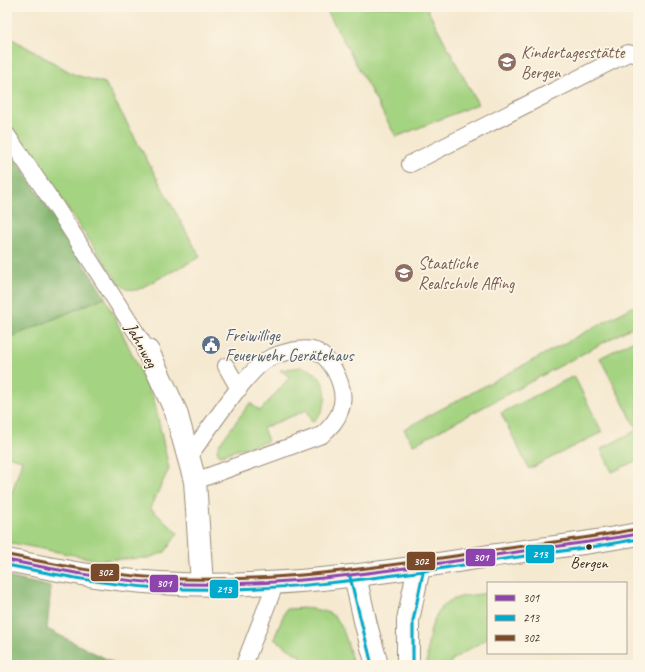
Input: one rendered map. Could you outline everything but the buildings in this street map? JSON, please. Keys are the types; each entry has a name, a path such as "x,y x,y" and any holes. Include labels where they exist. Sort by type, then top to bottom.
{"main road":[{"name":"Jahnweg","path":"148,351 176,412 195,481 202,584"},
{"path":"7,560 85,575 158,583 202,584 276,582 355,576 588,543 638,534"},
{"path":"408,665 408,620 419,567"},
{"path":"355,576 377,665"}],"lane":[{"path":"410,164 628,53 638,55"},
{"name":"Jahnweg","path":"7,135 56,207 148,351"},
{"path":"189,456 252,372 267,360 301,349 318,352 340,377 341,410 334,423 322,435 195,481"},
{"path":"226,366 239,389"},
{"path":"244,665 276,582"}],"green space":[{"path":"325,7 426,7 478,104 396,137"},
{"path":"7,36 75,75 105,83 200,257 137,290 126,289 118,282 7,121"},
{"path":"7,145 105,297 7,339"},
{"path":"105,297 154,400 169,469 150,508 178,533 165,552 148,558 99,560 7,542 7,509 22,460 7,456 7,339"},
{"path":"638,304 638,324 413,445 404,429"},
{"path":"638,338 638,460 612,472 601,449 637,430 600,358"},
{"path":"300,367 312,371 318,376 325,389 326,396 324,404 318,417 312,422 307,410 263,428 268,441 220,455 217,451 218,446 250,403 260,411 290,377 280,370"},
{"path":"574,376 602,432 529,469 501,413"},
{"path":"7,577 51,587 47,629 118,665 7,665"},
{"path":"487,593 487,639 453,659 449,665 427,665 429,637 435,618 446,603 466,596"},
{"path":"306,608 326,612 336,618 342,627 353,665 313,665 274,639 286,609"}],"transit line":[{"name":"302","path":"8,555 83,569 140,577 240,579 281,577 402,564 579,539 637,529"},
{"name":"301","path":"7,560 83,574 140,582 240,584 281,582 402,569 638,534"},
{"name":"213","path":"7,565 83,579 140,587 240,589 321,584 402,574 580,549 638,539"},
{"name":"213","path":"413,665 413,621 424,568"},
{"name":"213","path":"350,577 372,665"}],"place":[{"name":"Kindertagesstätte Bergen","path":"507,62"},
{"name":"Staatliche Realschule Affing","path":"404,273"},
{"name":"Freiwillige Feuerwehr Gerätehaus","path":"211,345"},
{"name":"Bergen","path":"589,547"}]}
